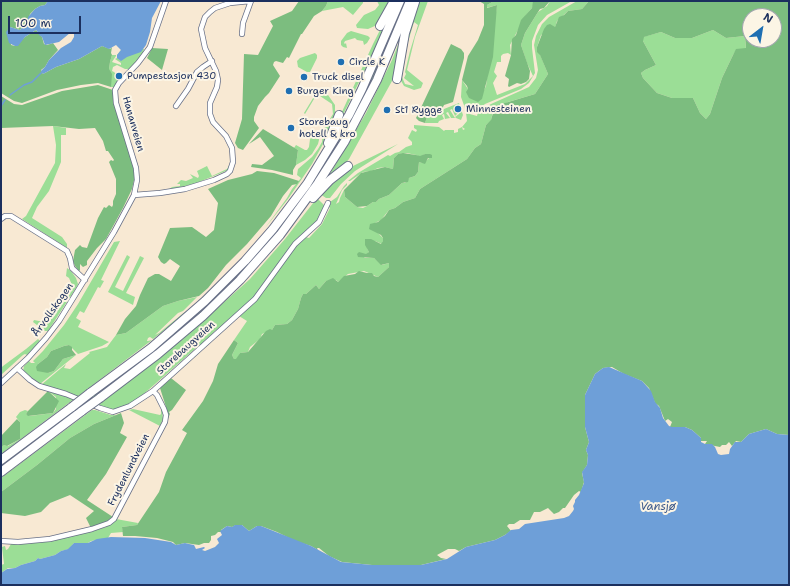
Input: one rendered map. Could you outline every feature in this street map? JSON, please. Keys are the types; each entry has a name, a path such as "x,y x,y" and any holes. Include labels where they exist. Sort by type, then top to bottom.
{"highway":[{"path":"380,26 394,1"},
{"path":"1,460 151,348 206,301 245,261 273,229 307,184 359,96 400,1"},
{"path":"1,472 158,354 204,316 253,266 293,218 325,173 358,118 382,68 410,1"},
{"path":"397,79 407,28 415,1"},
{"path":"307,184 307,176 328,142 339,115"},
{"path":"293,218 301,214 322,188 348,166"}],"street":[{"name":"Hananveien","path":"134,195 137,180 136,168 116,103 116,90 119,83 138,63 150,47 166,1"},
{"path":"134,195 185,189 214,180 227,174 230,170 233,162 232,148 226,136 213,122 210,114 210,103 217,87 218,80 212,61 202,39 201,29 210,12 220,6 229,2 250,1 243,23 242,34"},
{"path":"176,106 197,72 212,61"},
{"name":"Årvollskogen","path":"1,383 46,338 63,315 114,232 134,195"},
{"name":"Storebaugveien","path":"17,368 39,386 66,394 100,408 113,412 130,406 153,391 255,299 295,244 319,222 328,203"},
{"name":"Årvollskogen","path":"1,219 5,216 11,216 67,251 72,268 85,280"},
{"name":"Frydenlundveien","path":"1,541 18,542 50,539 92,530 109,523 114,519 164,422 166,415 164,409 157,395 153,391"}],"green space":[{"path":"1,1 48,1 45,5 35,9 30,14 27,24 20,30 10,27 11,45 15,46 36,30 42,37 44,44 47,45 53,43 58,50 41,70 43,74 56,67 79,59 102,46 110,49 112,47 109,69 112,74 111,87 98,83 81,85 57,90 22,103 14,101 1,93"},
{"path":"299,1 328,1 322,11 314,16 301,34 289,58 287,57 283,63 276,61 274,62 273,65 280,76 258,106 254,121 259,128 243,150 238,148 235,143 242,119 244,54 258,55 273,26 270,21 292,11"},
{"path":"328,1 363,1 363,3 353,15 343,7 322,11"},
{"path":"377,1 392,1 377,25 368,29 357,28 356,25 364,15 375,10 379,5"},
{"path":"403,1 406,1 374,79 347,130 328,163 284,224 246,268 201,313 153,353 93,398 93,395 179,329 231,281 244,267 320,170 361,99 374,72"},
{"path":"418,1 428,1 415,37 407,70 423,83 421,88 414,90 404,86 400,79 408,34","holes":["414,22 418,25 404,78 414,86 405,84 402,77 408,42"]},
{"path":"479,1 494,1 487,5 487,8 497,5 493,57 482,99 478,102 469,98 466,92 468,89 467,86 462,80 468,56 478,40 484,25 484,4"},
{"path":"494,1 533,1 534,3 510,45 511,55 508,53 503,54 501,56 501,62 497,62 494,72 497,76 493,83 497,95 525,84 533,76 521,45 525,33 538,12 547,6 550,1 572,1 547,15 538,25 532,41 535,73 529,83 521,89 485,104 477,110 476,104 470,105 475,111 470,112 465,110 468,109 467,107 465,108 461,97 462,80 468,89 483,92 486,86 497,5 486,8 487,5"},
{"path":"533,1 550,1 538,12 525,33 521,45 530,71 529,79 521,84 517,83 509,87 509,79 505,76 511,55 512,39 516,35 521,20 532,8"},
{"path":"577,1 589,1 582,9 568,11 557,21 555,28 541,35 537,47 548,74 535,94 508,102 493,110 491,121 486,125 481,144 475,148 467,159 420,189 415,198 403,202 395,208 389,210 381,220 375,223 378,233 383,238 383,241 382,244 375,241 367,248 369,252 364,258 374,258 382,265 389,263 389,267 378,277 364,271 348,274 338,282 336,280 326,281 319,289 316,285 306,294 303,294 298,309 292,320 287,324 275,325 272,330 262,334 260,339 250,347 248,352 240,353 237,359 234,359 232,355 238,343 234,340 247,321 239,316 257,300 297,243 305,237 309,238 322,224 330,208 328,206 330,202 337,197 344,186 347,183 336,204 339,202 344,190 345,197 357,207 363,208 389,195 402,183 405,183 409,178 415,176 418,172 419,162 423,163 426,161 430,157 430,154 425,154 420,157 407,153 398,154 394,158 393,169 385,167 363,172 348,181 358,173 388,155 390,156 412,145 412,142 408,138 412,130 416,132 417,130 414,128 414,125 439,127 444,131 454,130 454,133 458,132 458,129 467,121 466,113 477,116 478,112 491,104 529,87 536,78 538,70 534,45 536,36 542,24 549,17"},
{"path":"589,1 789,1 789,435 777,434 766,429 749,434 741,442 736,441 732,446 729,442 720,447 705,444 707,441 701,441 701,438 692,430 685,427 670,427 672,422 668,419 665,421 649,388 642,381 624,374 612,367 603,368 595,374 585,395 585,427 589,442 586,450 588,455 587,465 582,473 584,482 581,492 579,491 574,495 565,508 559,512 554,514 548,508 540,512 534,512 530,520 520,520 514,524 509,524 507,526 511,531 495,540 466,547 459,551 455,549 448,549 437,555 446,559 421,565 372,565 342,562 329,556 319,548 317,548 318,550 261,526 257,526 249,531 242,525 232,527 227,526 221,530 221,532 211,536 209,543 199,545 185,543 176,545 173,542 157,538 123,536 122,527 137,525 159,492 166,472 187,433 182,430 203,401 213,381 218,364 234,340 238,343 232,355 234,359 236,359 240,353 248,352 266,331 270,329 272,330 275,325 287,324 292,320 298,309 303,294 306,294 316,285 319,289 326,281 333,278 338,282 344,276 355,274 359,271 372,273 374,276 378,277 389,267 389,263 381,265 374,258 358,257 357,254 359,252 366,254 369,252 365,245 365,239 371,239 381,244 383,241 381,235 369,229 370,224 378,222 389,210 395,208 403,202 415,198 420,189 467,159 475,148 481,144 486,125 491,120 495,106 535,94 548,74 540,55 537,52 537,47 544,29 550,24 555,27 559,17 568,11 582,9","holes":["742,8 782,8 782,48 736,49 722,78 710,114 706,119 700,113 693,98 672,98 657,93 643,78 641,73 656,65 643,41 644,37 661,32 675,38 692,38 713,30 726,38 742,36"]},
{"path":"381,28 383,29 374,51 342,117 341,114"},
{"path":"713,30 726,38 742,36 742,48 746,48 737,49 733,55 722,78 710,114 706,119 700,113 693,98 672,98 657,93 643,78 641,73 656,65 643,41 643,37 661,32 675,38 692,38"},
{"path":"351,31 370,38 364,45 363,41 355,38 345,41 344,43 346,43 347,48 343,47 341,45 341,41 347,33"},
{"path":"403,32 392,81 349,159 327,179 366,113 392,60"},
{"path":"451,44 461,49 464,53 453,102 444,105 439,115 437,112 427,117 425,123 419,121 416,118"},
{"path":"152,48 168,49 162,70 147,58"},
{"path":"144,49 143,53 130,69 125,69 117,65 113,67 112,71 116,74 120,72 122,75 114,87 111,87 109,69 112,55 116,56 112,62 121,65 121,63 115,59 121,50"},
{"path":"315,53 317,58 310,72 298,67 297,61 300,58"},
{"path":"98,85 113,90 113,99 134,168 135,176 132,189 106,239 87,261 87,265 83,267 80,264 79,271 73,261 75,250 80,245 87,248 98,218 104,207 106,208 109,205 112,207 113,205 116,194 116,179 109,162 114,160 108,151 106,151 103,141 95,128 79,129 53,126 1,128 1,96 14,104 22,105 62,91"},
{"path":"318,90 328,95 335,105 335,114 328,135 312,164 288,199 265,228 301,178 297,175 298,169 312,157 318,149 322,142 325,127 333,114 332,104 317,94 305,114 304,113"},
{"path":"459,103 463,115 461,120 455,117 459,114 459,112 455,116 452,109 450,110 455,118 451,118 448,112 446,113 450,118 445,119 444,114 442,115 444,119 438,123 425,123 427,117 437,112 440,115 444,109"},
{"path":"53,126 66,128 66,135 61,135 61,162 49,191 37,207 32,218 62,237 67,244 67,248 22,219 26,216 55,163 56,145"},
{"path":"263,129 298,150 293,175 251,167 252,164 262,165 274,156 260,137 249,144"},
{"path":"319,134 318,144 312,154 296,165 298,150 294,148 296,145 307,150 312,136"},
{"path":"398,144 355,171 341,184 330,198 326,198 320,194 341,174 353,166"},
{"path":"403,153 420,156 430,154 432,155 432,158 428,158 425,164 419,162 418,172 415,176 409,178 408,182 402,183 389,195 379,199 376,202 373,202 367,206 357,207 345,197 344,190 361,173 385,167 393,169 394,158 398,154"},
{"path":"230,164 228,170 221,173 194,184 168,190 172,187 180,186 180,184 177,184 181,180 186,181 193,178 190,174 198,178 199,176 197,171 207,166 212,176 227,169"},
{"path":"257,171 274,173 299,181 297,184 292,185 283,196 271,216 247,244 226,265 208,288 199,296 163,306 126,333 116,335 125,319 136,306 148,278 155,274 159,274 171,281 180,266 170,259 164,264 158,257 170,228 192,227 206,237 214,230 218,203 208,189 228,180 252,174"},
{"path":"317,198 324,205 318,221 306,233 246,306 231,317 200,346 138,399 123,408 114,410 97,406 183,339 250,279 285,239"},
{"path":"120,241 101,280 104,281 100,288 98,287 84,313 80,311 76,318 81,321 78,327 109,342 102,346 78,354 69,345 51,351 47,357 38,364 48,373 54,371 63,359 76,355 40,384 23,371 24,366 29,361 31,363 35,363 33,361 64,325 78,304 114,242"},
{"path":"127,255 130,257 115,287 123,291 140,256 144,258 126,293 135,297 133,305 108,292"},
{"path":"67,268 76,278 78,284 48,331 45,331 33,322 34,320 47,322 72,285 69,278 66,276"},
{"path":"197,297 155,335 186,311 183,315 153,339 150,337 148,338 147,341 152,340 77,397 41,385 66,364 64,368 70,369 90,353 89,352 107,347 116,335 126,333 163,306"},
{"path":"38,339 40,341 27,355 23,355 1,375 1,368 3,366"},
{"path":"69,345 72,347 72,350 76,355 63,359 54,371 48,373 37,371 36,367 38,364 47,357 51,351"},
{"path":"171,378 186,390 169,412 170,414 167,421 166,407 160,388"},
{"path":"48,391 74,399 1,454 1,446 8,446 20,439 20,422 16,417 20,412 25,410 28,411 26,414 30,416 53,413 56,409 56,397"},
{"path":"48,391 59,401 53,413 28,416 26,414 28,411"},
{"path":"133,409 160,415 162,409 163,419 160,426 129,410"},
{"path":"92,410 116,415 94,424 70,438 1,492 1,478"},
{"path":"121,413 124,423 120,433 127,437 106,474 87,500 113,517 110,520 91,528 86,518 94,511 70,495 50,503 41,512 25,516 1,513 1,492 70,438 94,424"},
{"path":"17,419 20,422 20,439 7,446 4,445 1,447 1,436"},
{"path":"116,519 138,523 137,525 122,527 123,532 111,533 108,538 91,541 88,543 74,543 69,549 61,551 55,555 40,559 38,558 35,561 15,568 8,568 1,573 1,565 4,564 2,547 5,546 6,550 11,544 96,530 106,527"}],"water":[{"path":"48,1 161,1 152,18 146,45 141,52 121,61 117,58 117,55 121,50 116,45 109,49 102,46 79,59 56,67 43,74 41,71 49,60 61,48 71,42 74,34 70,33 59,42 45,45 42,37 36,30 25,37 18,46 15,46 9,43 6,32 10,27 20,30 25,24 27,24 28,17 35,9 45,5"},
{"name":"Vansjø","path":"609,367 642,381 651,391 655,402 660,408 663,418 669,426 685,427 692,430 701,438 701,442 705,444 712,444 718,454 729,454 730,449 735,442 741,442 749,434 766,429 777,434 789,435 789,585 1,585 1,573 7,569 15,568 35,561 38,558 40,559 55,555 68,549 74,543 88,543 97,539 111,537 145,538 171,542 176,545 185,543 194,545 196,549 204,547 205,548 202,550 205,551 215,547 219,543 217,539 222,535 220,531 227,526 232,527 235,525 242,525 249,531 257,526 261,526 311,546 341,562 372,565 421,565 447,559 466,547 495,540 511,530 519,529 525,524 564,518 569,516 573,511 575,500 584,483 582,472 587,465 588,455 586,450 589,442 585,427 585,395 595,374 603,368"}],"waterway":[{"path":"10,95 24,85 32,82 42,72"},
{"path":"1,106 5,100"}],"place":[{"name":"Circle K","path":"341,62"},
{"name":"Pumpestasjon 430","path":"119,76"},
{"name":"Truck disel","path":"304,77"},
{"name":"Burger King","path":"289,91"},
{"name":"Minnesteinen","path":"458,109"},
{"name":"St1 Rygge","path":"387,110"},
{"name":"Storebaug hotell & kro","path":"291,128"}]}
